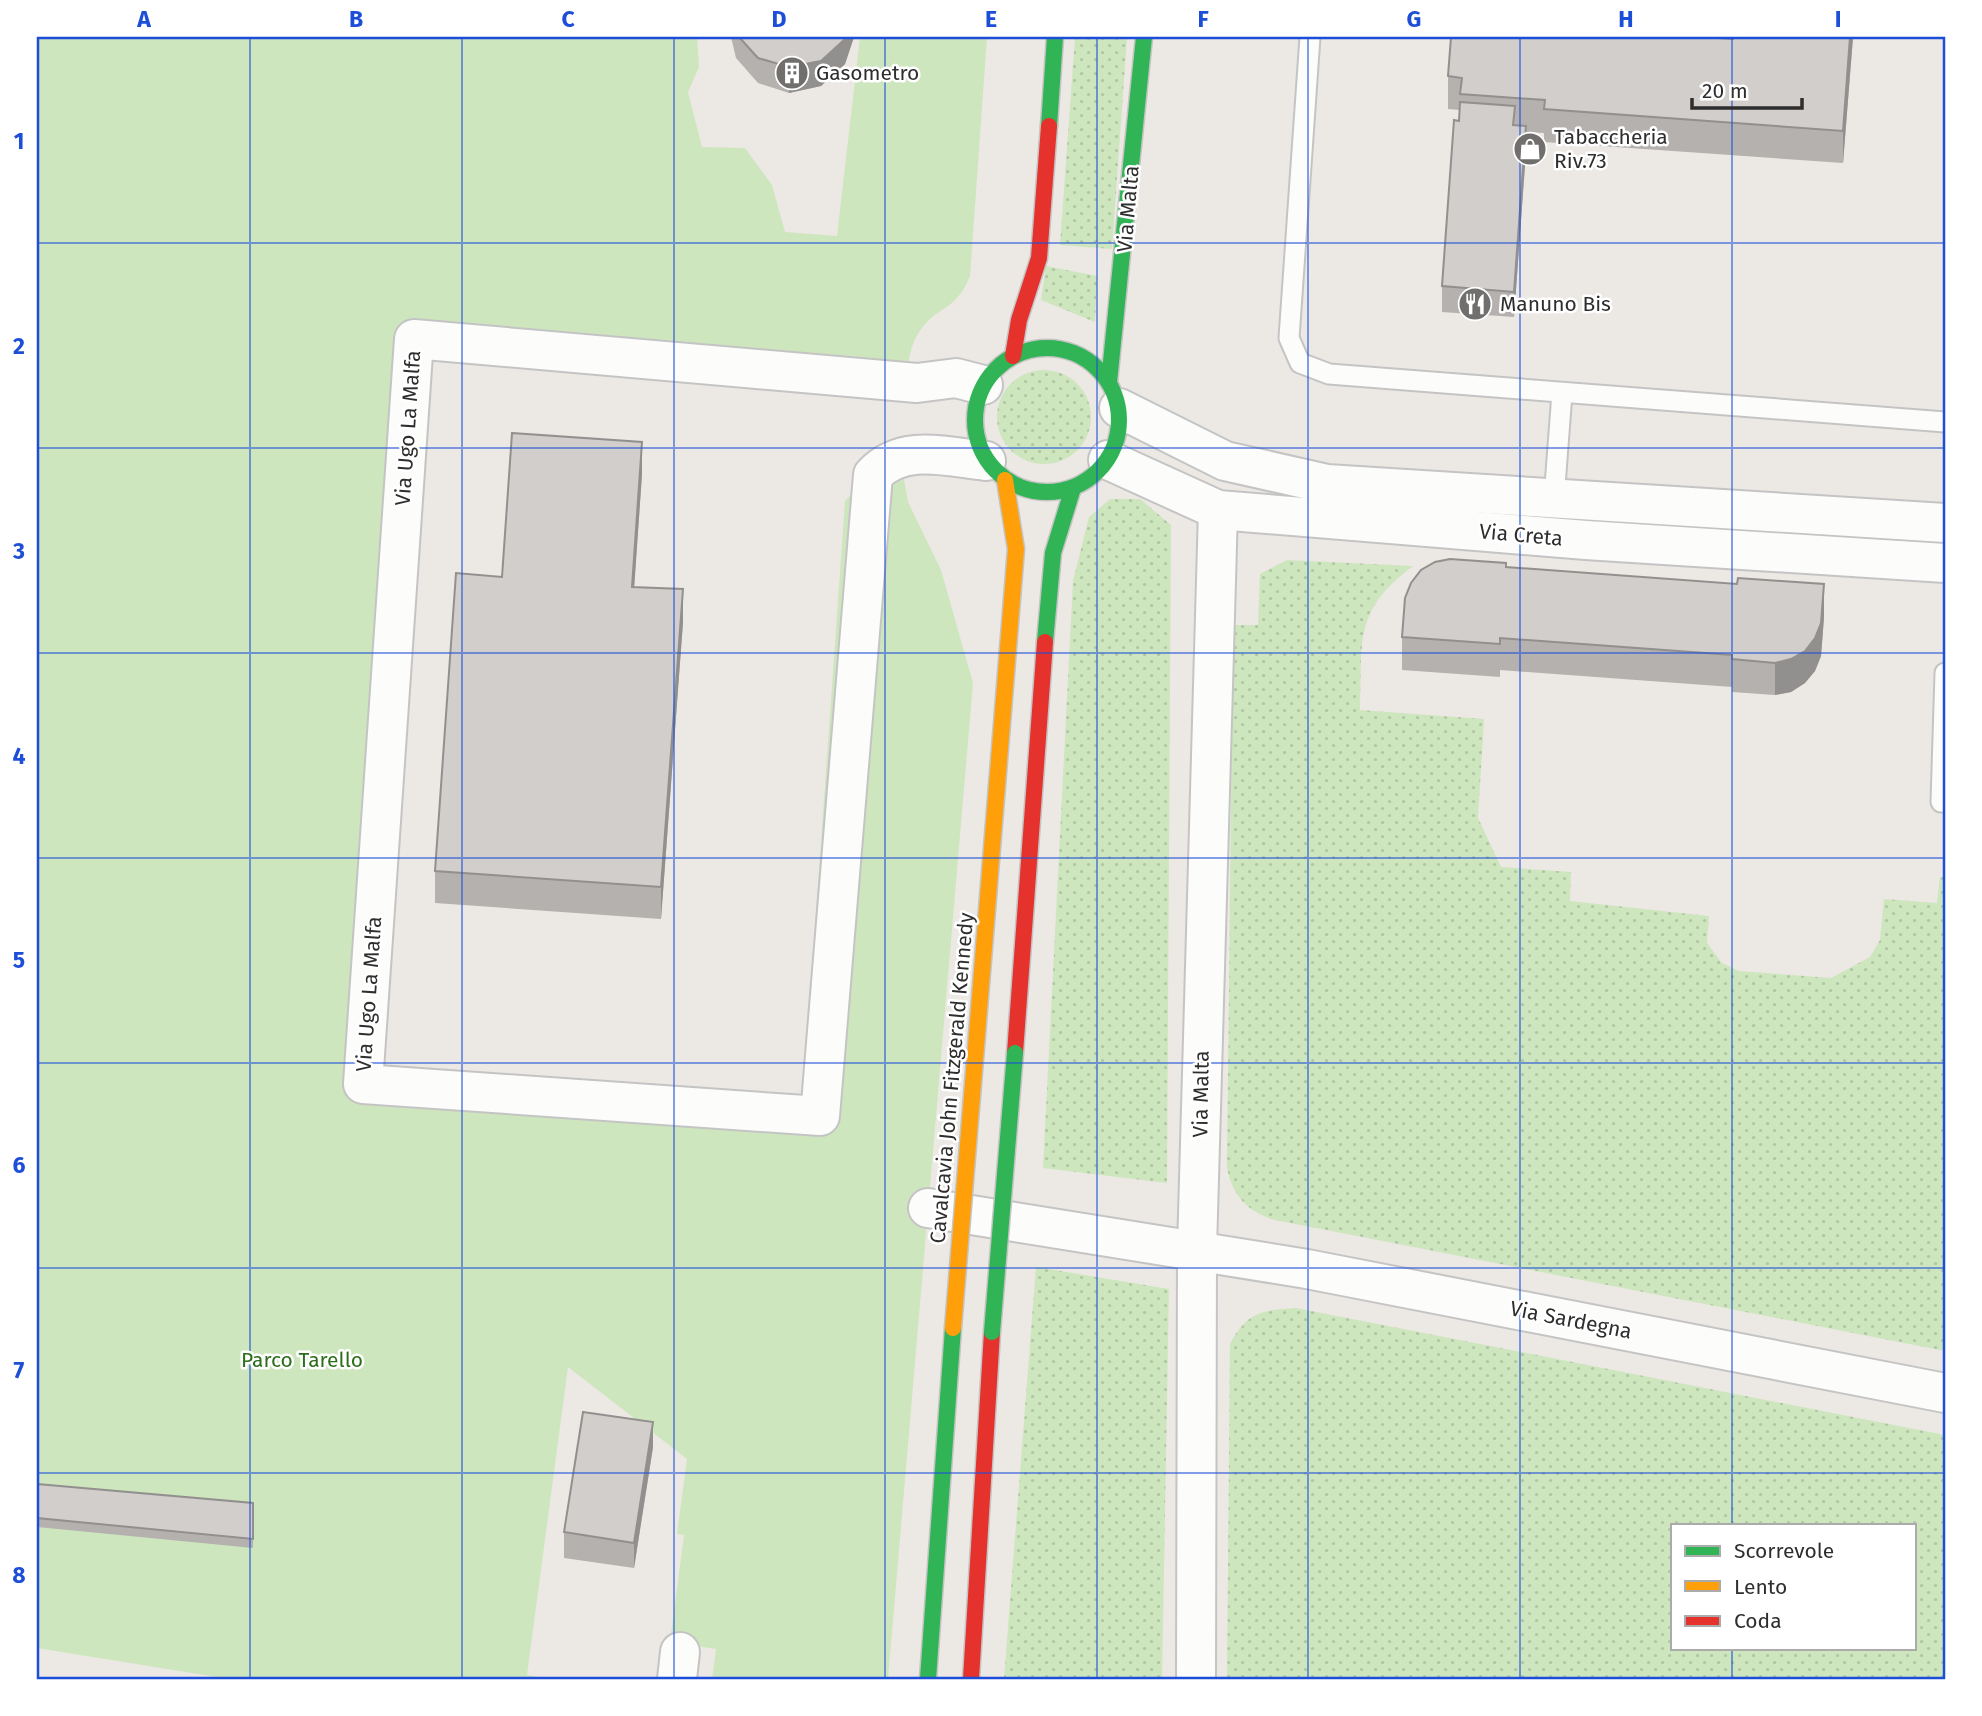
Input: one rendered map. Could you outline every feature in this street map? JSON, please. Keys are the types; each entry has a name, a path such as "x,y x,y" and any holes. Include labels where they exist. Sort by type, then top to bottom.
{"street":[{"path":"1013,356 1019,320 1039,258 1055,37"},
{"name":"Via Malta","path":"1108,460 1118,435 1114,395 1144,37"},
{"name":"Via Ugo La Malfa","path":"983,385 956,378 917,383 414,339 363,1084 820,1116 873,475 884,463 912,453 996,471"},
{"path":"1108,460 1087,481 1073,488 1050,493 1026,491 996,471 976,437 975,410 983,385 996,369 1013,356 1033,349 1066,351 1095,366 1114,395"},
{"name":"Via Creta","path":"1114,395 1226,461 1327,484 1945,523"},
{"name":"Via Creta","path":"1108,460 1218,510 1586,540 1945,563"},
{"name":"Cavalcavia John Fitzgerald Kennedy","path":"928,1679 1016,548 1012,509 996,471"},
{"path":"971,1679 992,1332 1049,587 1053,553 1073,488"},
{"name":"Via Malta","path":"1196,1679 1197,1249 1218,510"},
{"name":"Via Sardegna","path":"928,1208 1197,1249 1945,1393"}],"lane":[{"path":"1310,37 1289,338 1300,363 1329,374 1945,422"},
{"name":"Via Creta","path":"1554,499 1562,393"},
{"path":"1945,673 1941,751 1941,802 1945,802"}],"green space":[{"name":"Parco Tarello","path":"37,37 697,37 699,67 688,92 702,147 745,148 772,185 785,232 837,236 860,37 987,37 970,276 959,296 928,321 919,333 912,347 907,369 405,323 347,1096 736,1131 737,1122 801,1127 845,501 865,480 902,468 908,502 941,570 973,683 888,1679 712,1679 716,1649 670,1642 684,1535 677,1534 687,1459 568,1367 527,1675 549,1679 229,1679 37,1648"},
{"path":"1075,37 1127,37 1112,249 1060,245"},
{"path":"1046,266 1097,276 1095,322 1041,300"},
{"path":"1044,370 1062,374 1077,384 1087,399 1091,417 1087,435 1077,450 1062,460 1044,464 1026,460 1011,450 1001,435 997,417 1001,399 1011,384 1026,374"},
{"path":"1110,499 1140,499 1171,525 1167,1183 1043,1168 1073,581 1089,517"},
{"path":"1287,560 1413,566 1379,598 1370,613 1362,646 1360,710 1484,719 1478,818 1501,867 1571,872 1570,901 1709,916 1707,943 1722,963 1739,971 1831,978 1870,957 1880,940 1884,899 1937,903 1940,877 1945,877 1945,1351 1275,1220 1249,1207 1237,1194 1227,1167 1233,625 1258,625 1260,574"},
{"path":"1036,1267 1169,1289 1162,1679 1004,1679"},
{"path":"1296,1308 1945,1435 1945,1679 1227,1679 1230,1344 1249,1319 1265,1312"}],"building":[{"path":"739,37 845,39 821,61 789,67 758,58"},
{"path":"1451,37 1850,37 1843,131 1544,109 1545,100 1460,94 1462,78 1448,76"},
{"path":"1460,102 1515,106 1513,125 1526,126 1514,292 1442,286 1454,120 1459,121"},
{"path":"512,433 642,442 632,587 683,589 661,887 435,871 456,573 502,577"},
{"path":"1450,559 1506,563 1506,567 1737,584 1738,578 1824,584 1821,623 1815,638 1805,651 1791,659 1775,663 1732,659 1732,655 1500,638 1500,644 1402,637 1405,598 1411,583 1421,570 1435,562"},
{"path":"583,1412 653,1422 634,1543 564,1532"},
{"path":"37,1484 253,1503 253,1539 37,1518"}],"traffic: fast":[{"path":"1049,126 1055,37"},
{"path":"1109,382 1144,37"},
{"path":"1047,348 1075,353 1098,369 1114,392 1119,420 1114,448 1098,471 1075,487 1047,492 1019,487 996,471 980,448 975,420 980,392 996,369 1019,353 1047,348"},
{"path":"1045,642 1053,553 1073,488"},
{"path":"992,1332 1015,1053"},
{"path":"928,1679 953,1328"}],"traffic: slow":[{"path":"976,1047 1016,549 1005,480"},
{"path":"953,1328 976,1047"}],"traffic: jam":[{"path":"1013,356 1019,320 1039,258 1049,126"},
{"path":"1015,1053 1045,642"},
{"path":"971,1679 992,1332"}],"place":[{"name":"Gasometro","path":"792,73"},
{"name":"Tabaccheria Riv.73","path":"1530,149"},
{"name":"Manuno Bis","path":"1475,304"}]}
